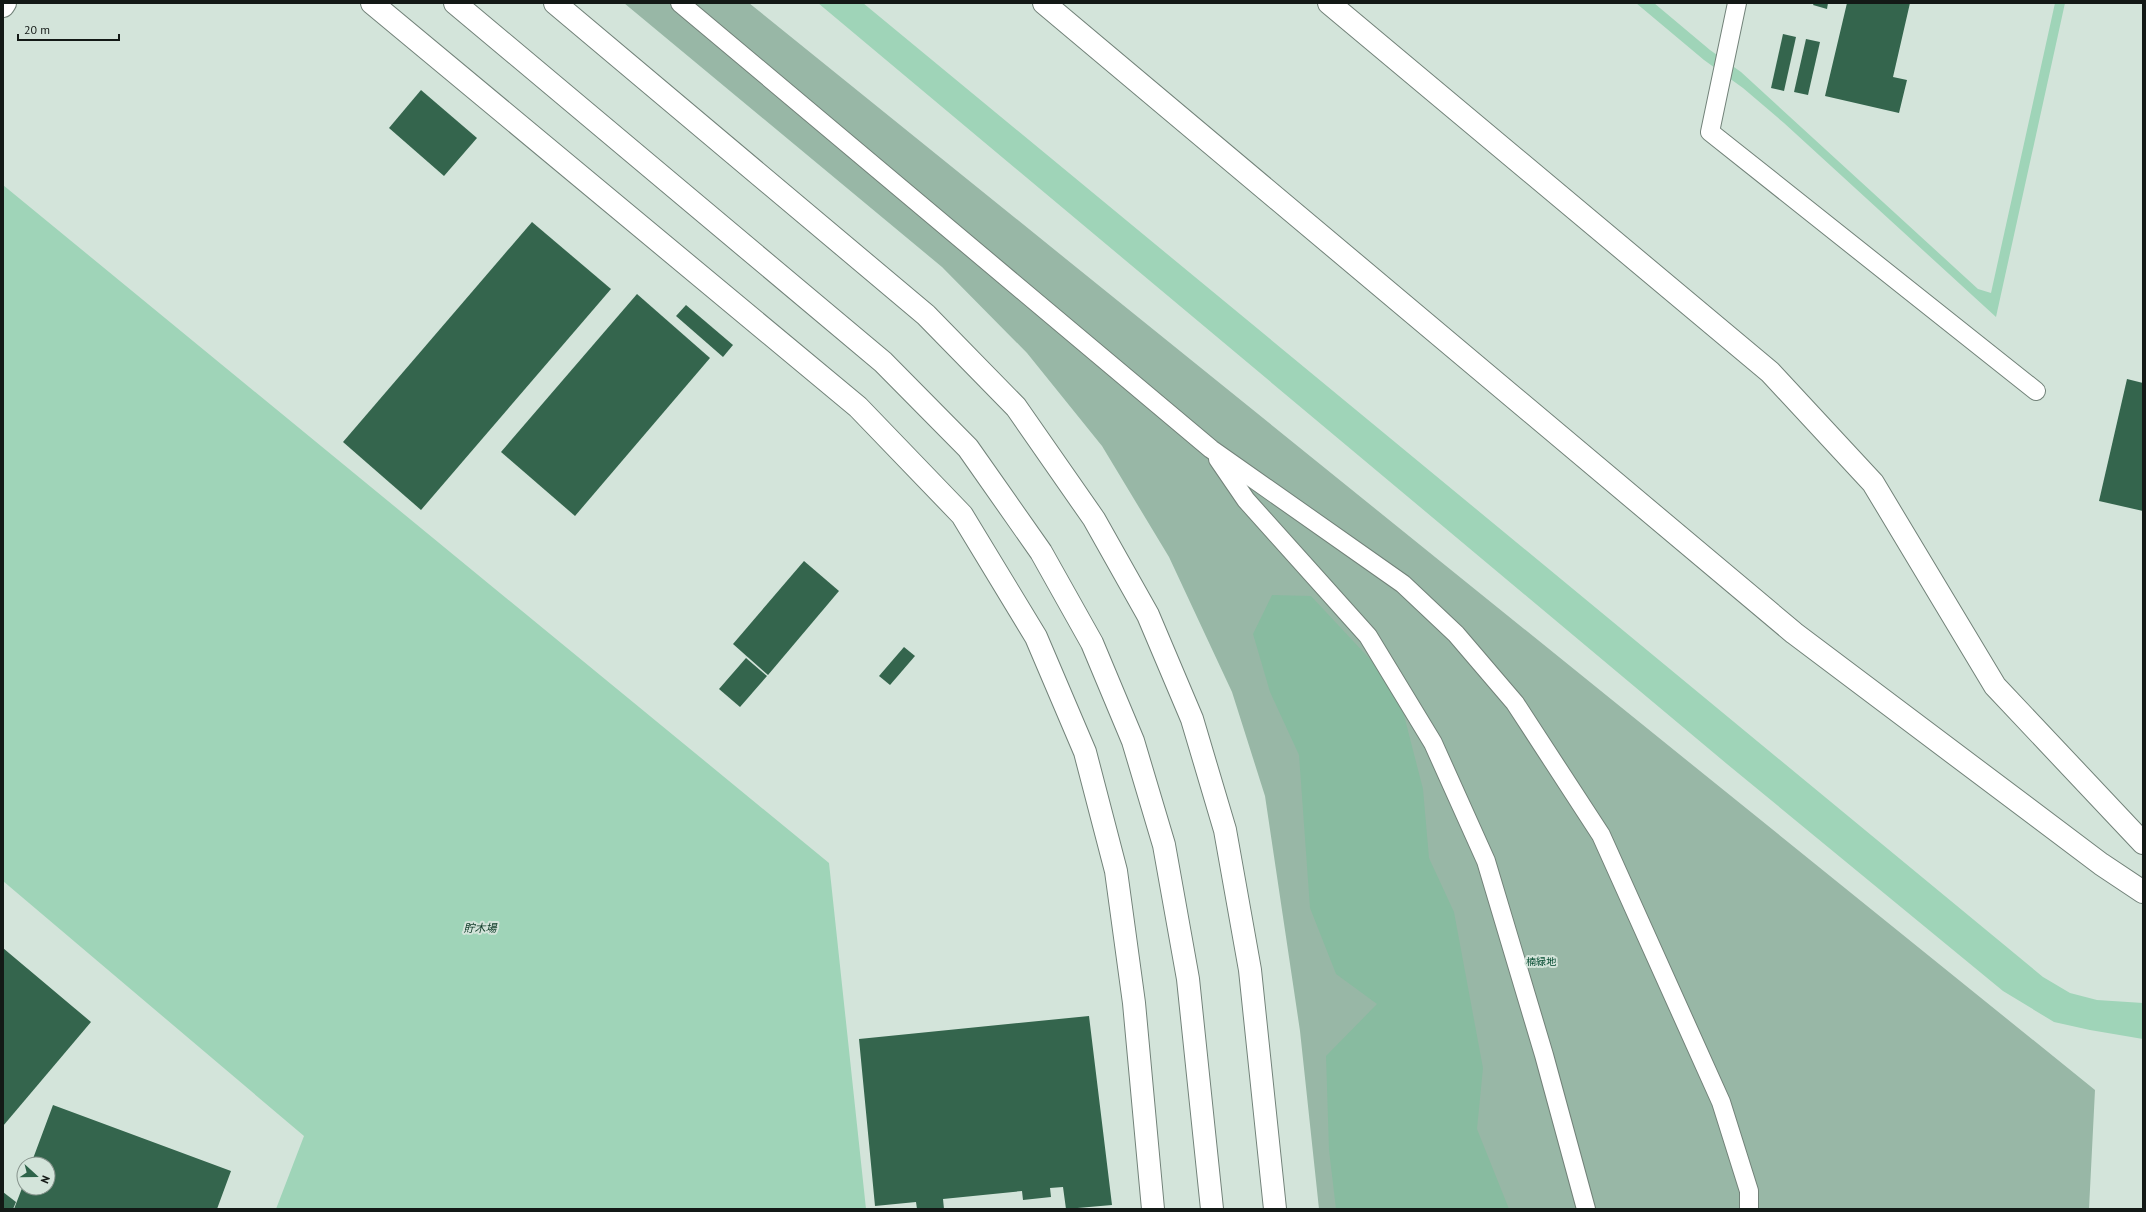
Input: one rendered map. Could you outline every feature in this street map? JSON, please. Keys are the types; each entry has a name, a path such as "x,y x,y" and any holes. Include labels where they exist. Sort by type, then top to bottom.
{"street":[{"path":"372,3 858,407 962,515 1036,637 1085,752 1116,871 1134,1003 1153,1209"},
{"path":"455,3 883,362 968,448 1041,552 1092,643 1133,741 1164,845 1188,979 1212,1209"},
{"path":"555,3 926,315 1016,407 1094,519 1148,615 1192,719 1225,830 1250,970 1275,1209"},
{"path":"1044,3 1794,633 2101,864 2143,892"},
{"path":"1329,3 1770,372 1873,483 1995,686 2143,843"}],"lane":[{"path":"680,3 1210,449 1403,584 1456,634 1515,703 1601,835 1721,1102 1749,1191 1749,1209"},
{"path":"1737,3 1710,132 2036,391"},
{"path":"1210,449 1246,500 1368,636 1433,743 1486,861 1544,1055 1586,1209"}],"green space":[{"name":"楠緑地","path":"624,3 749,3 2095,1090 2089,1209 1319,1209 1300,1031 1265,796 1232,692 1169,557 1102,446 1027,353 942,267"}],"shaded area":[{"path":"1272,595 1311,596 1397,688 1423,789 1429,858 1454,912 1483,1068 1477,1129 1509,1209 1336,1209 1329,1150 1326,1056 1377,1004 1336,974 1310,908 1299,755 1270,692 1253,634"}],"water":[{"path":"818,3 863,3 2043,977 2070,993 2097,1000 2143,1003 2143,1039 2054,1022 2003,991 1727,764"},
{"path":"1636,3 1654,3 1710,50 1741,72 1978,289 1991,293 2055,3 2065,3 1996,317 1784,123 1743,88 1704,60"},
{"name":"貯木場","path":"3,185 829,863 866,1209 276,1209 304,1136 3,881"}],"building":[{"path":"1814,3 1828,3 1827,9 1813,5"},
{"path":"1847,3 1910,3 1893,77 1907,80 1899,113 1825,96"},
{"path":"1783,34 1796,37 1784,91 1771,88"},
{"path":"1806,39 1820,42 1808,95 1794,92"},
{"path":"421,90 477,138 444,176 389,128"},
{"path":"532,222 611,289 421,510 343,442"},
{"path":"637,294 710,358 575,516 501,452"},
{"path":"686,305 733,345 723,357 676,316"},
{"path":"2127,379 2143,383 2143,511 2099,501"},
{"path":"804,561 839,591 768,675 733,644"},
{"path":"904,647 915,656 890,685 879,676"},
{"path":"746,658 767,676 740,707 719,689"},
{"path":"3,948 91,1022 3,1126"},
{"path":"1089,1016 1112,1205 1066,1209 1063,1187 1050,1188 1051,1197 1023,1200 1022,1191 943,1199 944,1209 917,1209 916,1202 875,1206 859,1039"},
{"path":"53,1105 231,1171 217,1209 14,1209 19,1196 56,1196 56,1156 34,1156"},
{"path":"3,1192 16,1202 13,1209 3,1209"}]}
